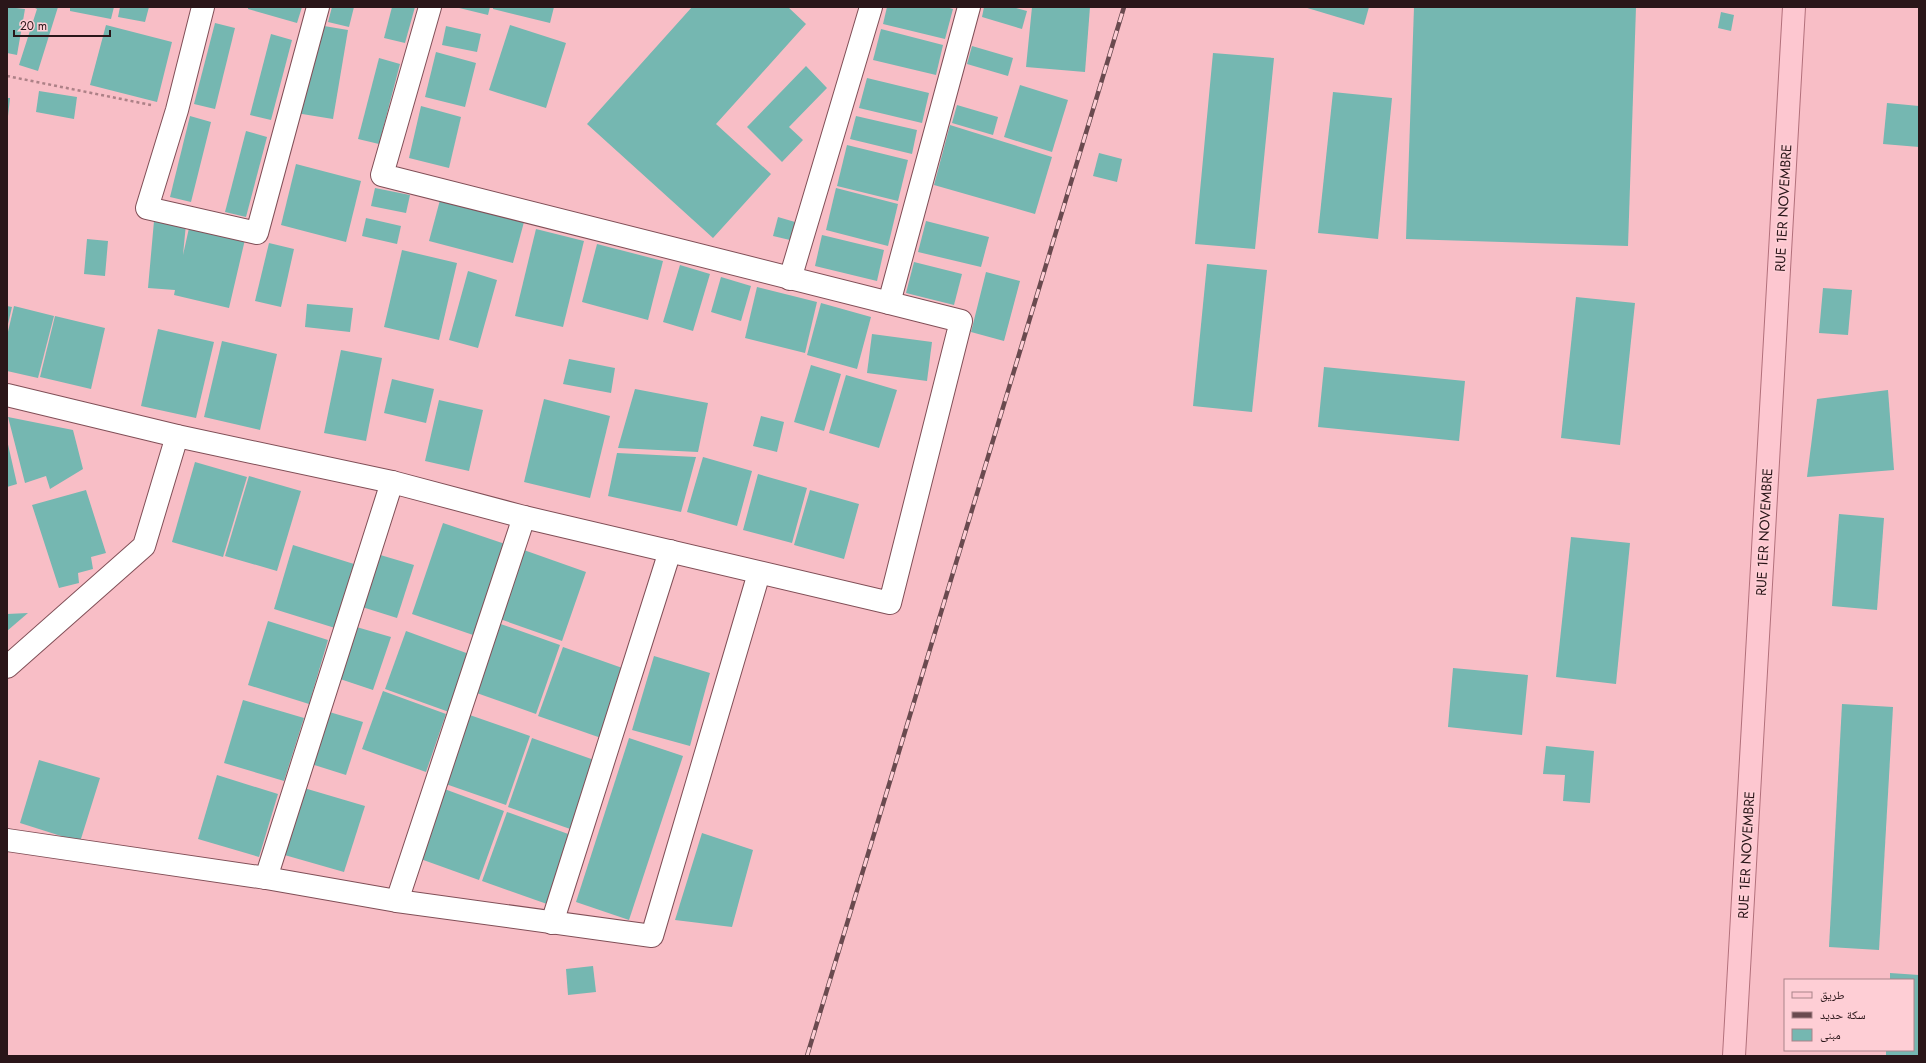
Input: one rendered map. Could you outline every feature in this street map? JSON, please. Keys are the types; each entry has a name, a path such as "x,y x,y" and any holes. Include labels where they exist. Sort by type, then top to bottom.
{"main road":[{"name":"RUE 1ER NOVEMBRE","path":"1734,1056 1794,7"}],"street":[{"path":"203,7 177,110 147,208 257,233 318,7"},
{"path":"7,395 177,436 392,482 524,517 890,603 961,321 382,175 430,7"},
{"path":"790,279 871,7"},
{"path":"889,303 969,7"},
{"path":"7,667 144,546 177,436"},
{"path":"266,878 392,482"},
{"path":"397,901 524,517"},
{"path":"552,923 670,551"},
{"path":"7,840 266,878 397,901 652,936 759,573"}],"path":[{"path":"7,76 177,110"}],"building":[{"path":"7,7 25,9 17,55 7,53"},
{"path":"33,7 58,7 38,71 19,65 37,9"},
{"path":"70,7 114,7 111,19 70,11"},
{"path":"120,7 149,7 145,22 118,17"},
{"path":"248,7 302,7 297,23 248,9"},
{"path":"332,7 354,7 349,27 328,22"},
{"path":"392,7 415,7 405,43 384,38"},
{"path":"455,7 490,7 488,15"},
{"path":"493,7 554,7 550,23 493,9"},
{"path":"692,7 788,7 806,24 716,124 771,174 713,238 587,124"},
{"path":"887,7 946,7 953,9 945,39 883,24"},
{"path":"984,7 1012,7 1027,11 1022,29 982,17"},
{"path":"1032,7 1090,7 1085,72 1026,67"},
{"path":"1304,7 1369,7 1364,25"},
{"path":"1414,7 1636,7 1628,246 1406,239"},
{"path":"1721,12 1734,15 1731,31 1718,28"},
{"path":"215,23 235,28 215,109 194,104"},
{"path":"106,25 172,42 157,102 90,85"},
{"path":"318,25 348,30 333,119 296,113"},
{"path":"510,25 566,43 546,108 489,90"},
{"path":"446,26 481,34 477,52 442,45"},
{"path":"881,29 943,45 936,75 873,60"},
{"path":"271,34 292,40 271,120 250,115"},
{"path":"972,46 1013,58 1008,76 967,64"},
{"path":"436,52 476,63 465,107 425,97"},
{"path":"1213,53 1274,58 1255,249 1195,244"},
{"path":"379,58 400,64 379,144 358,139"},
{"path":"806,66 827,88 789,127 803,140 782,162 747,127"},
{"path":"867,78 929,93 922,123 859,108"},
{"path":"1020,85 1068,100 1052,152 1004,137"},
{"path":"39,91 77,97 74,119 36,112"},
{"path":"1333,92 1392,98 1378,239 1318,233"},
{"path":"7,98 10,98 8,116 7,116"},
{"path":"1887,103 1919,106 1919,147 1883,144"},
{"path":"957,105 998,117 993,135 952,123"},
{"path":"421,106 461,117 449,168 409,158"},
{"path":"190,116 211,122 191,202 170,197"},
{"path":"856,116 917,130 912,154 850,139"},
{"path":"950,125 1052,157 1035,214 934,185"},
{"path":"246,131 267,137 246,217 225,212"},
{"path":"847,145 908,160 898,201 837,186"},
{"path":"1099,153 1122,159 1117,182 1093,176"},
{"path":"296,164 361,181 346,242 281,225"},
{"path":"375,188 410,195 406,213 371,206"},
{"path":"836,188 898,204 888,246 826,230"},
{"path":"440,200 524,222 513,263 429,241"},
{"path":"778,217 795,222 790,240 773,236"},
{"path":"366,218 401,226 397,244 362,236"},
{"path":"191,219 247,231 229,308 174,295 175,290 148,288 154,221 186,224 183,255"},
{"path":"926,221 989,237 981,267 918,252"},
{"path":"536,229 584,241 563,327 515,316"},
{"path":"822,235 884,250 877,281 815,266"},
{"path":"87,239 108,241 105,276 84,274"},
{"path":"269,243 294,249 281,307 255,301"},
{"path":"597,244 663,261 648,320 582,302"},
{"path":"402,250 457,263 439,340 384,327"},
{"path":"914,262 962,274 954,305 906,293"},
{"path":"1207,264 1267,270 1252,412 1193,406"},
{"path":"680,265 710,274 693,331 663,322"},
{"path":"468,271 497,280 478,348 449,340"},
{"path":"986,272 1020,281 1004,341 971,332"},
{"path":"721,277 751,286 741,321 711,312"},
{"path":"757,287 817,302 805,353 745,338"},
{"path":"1823,288 1852,290 1848,335 1819,333"},
{"path":"1576,297 1635,303 1620,445 1561,438"},
{"path":"821,303 871,317 857,369 807,355"},
{"path":"307,304 353,308 350,332 305,327"},
{"path":"7,306 12,307 8,324 7,324"},
{"path":"14,306 54,316 38,378 7,371 7,336"},
{"path":"55,316 105,328 91,389 40,377"},
{"path":"158,329 214,342 196,418 141,406"},
{"path":"872,334 932,342 927,381 867,373"},
{"path":"222,341 277,354 260,430 204,417"},
{"path":"341,350 382,358 366,441 324,433"},
{"path":"569,359 615,368 611,393 563,384"},
{"path":"811,365 841,374 824,431 794,422"},
{"path":"1324,367 1465,381 1459,441 1318,427"},
{"path":"846,375 897,390 879,448 829,433"},
{"path":"392,379 434,389 426,423 384,413"},
{"path":"635,389 708,403 698,452 618,448"},
{"path":"1888,390 1894,470 1807,477 1817,399"},
{"path":"544,399 610,416 590,498 524,482"},
{"path":"439,400 483,410 469,471 425,461"},
{"path":"761,416 784,422 777,452 753,446"},
{"path":"8,417 73,430 83,469 50,489 46,476 25,483"},
{"path":"7,440 17,484 7,487"},
{"path":"617,453 696,457 681,512 608,496"},
{"path":"703,457 752,471 737,526 687,512"},
{"path":"195,462 247,477 223,557 172,542"},
{"path":"758,474 807,488 792,543 743,530"},
{"path":"249,476 301,491 277,571 225,556"},
{"path":"86,490 106,553 91,557 93,569 78,573 79,583 59,588 32,505"},
{"path":"810,490 859,504 844,559 794,545"},
{"path":"1839,514 1884,518 1877,610 1832,606"},
{"path":"443,523 508,545 476,636 412,614"},
{"path":"1571,537 1630,543 1616,684 1556,677"},
{"path":"293,545 354,564 335,628 274,609"},
{"path":"521,549 586,572 562,641 497,618"},
{"path":"377,554 414,565 397,618 359,606"},
{"path":"28,613 7,631 7,614"},
{"path":"268,621 328,640 309,704 248,685"},
{"path":"495,622 560,645 536,714 471,691"},
{"path":"353,626 391,637 373,690 337,678"},
{"path":"406,631 469,654 449,712 385,689"},
{"path":"563,647 628,670 604,739 538,716"},
{"path":"654,656 710,673 690,746 632,730"},
{"path":"1453,668 1528,675 1522,735 1448,727"},
{"path":"383,691 446,714 426,772 362,749"},
{"path":"243,700 304,718 284,781 224,763"},
{"path":"1842,704 1893,707 1879,950 1829,947"},
{"path":"326,711 363,722 346,775 308,763"},
{"path":"464,713 530,736 506,805 440,782"},
{"path":"532,738 597,761 573,830 508,807"},
{"path":"629,738 683,756 629,920 576,902"},
{"path":"1546,746 1594,751 1590,803 1563,801 1565,775 1543,774"},
{"path":"39,760 100,778 80,842 20,823"},
{"path":"217,775 278,794 259,857 198,839"},
{"path":"439,787 504,811 479,880 415,857"},
{"path":"304,788 365,806 344,872 281,854"},
{"path":"507,812 571,835 547,904 482,881"},
{"path":"702,833 753,850 732,927 675,920"},
{"path":"593,966 596,992 568,995 566,969"},
{"path":"1890,973 1919,975 1919,1056 1886,1056 1886,1051 1914,1051 1914,979 1890,979"}],"railway":[{"path":"807,1056 1124,7"}]}
